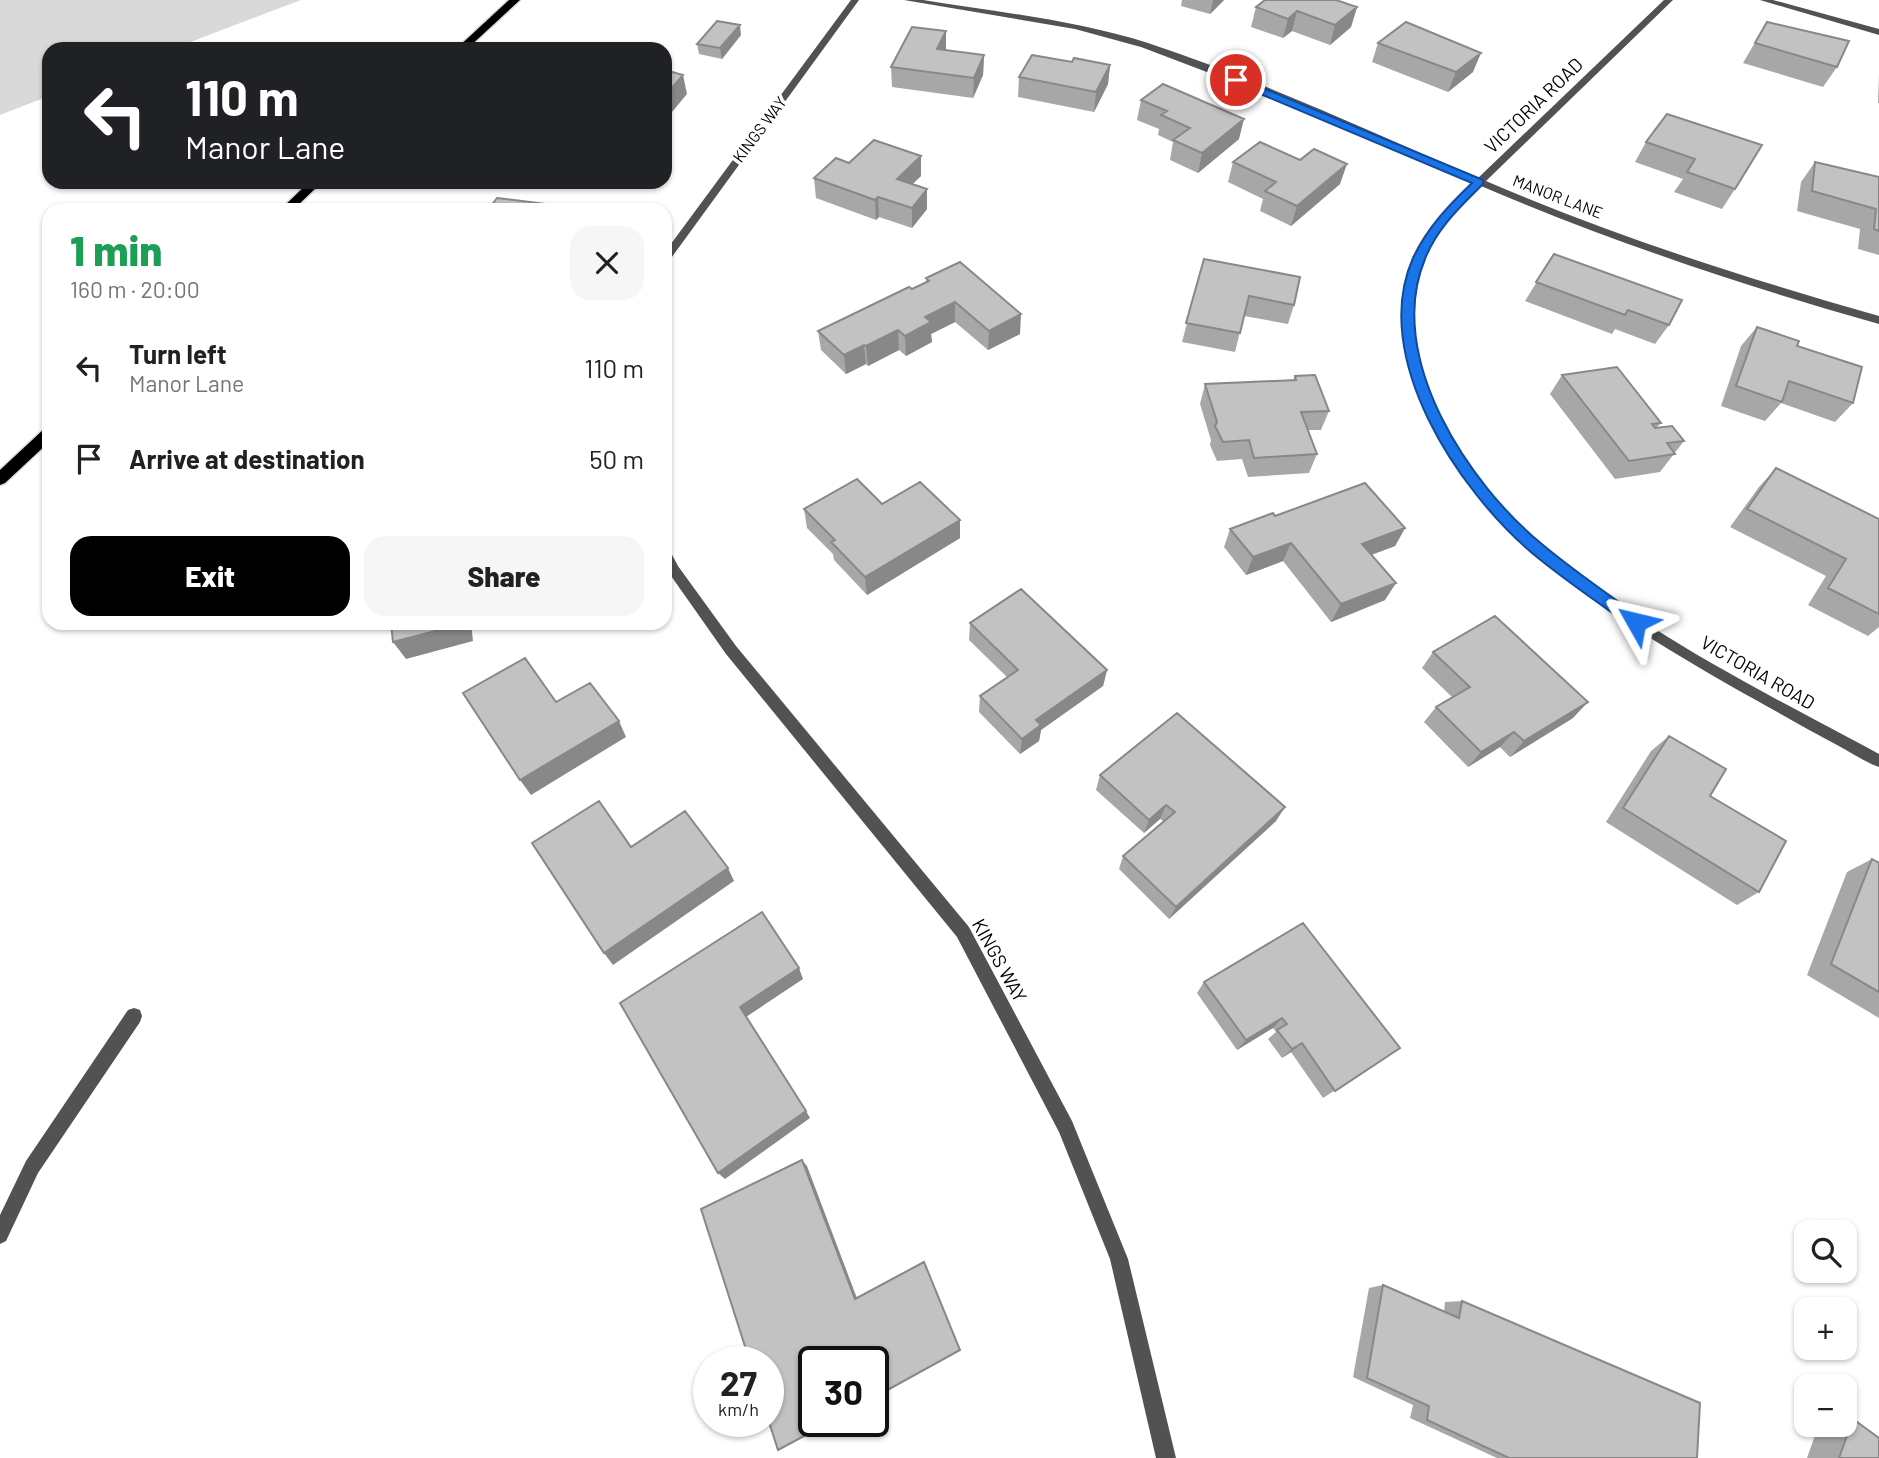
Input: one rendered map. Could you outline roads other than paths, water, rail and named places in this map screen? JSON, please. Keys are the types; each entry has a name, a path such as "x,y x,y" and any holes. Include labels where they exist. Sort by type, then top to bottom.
{"main road":[{"path":"469,42 515,0"},
{"path":"294,203 308,189"},
{"path":"0,479 42,440"}],"street":[{"name":"KINGS WAY","path":"672,249 855,0"},
{"name":"MANOR LANE","path":"908,0 1074,27 1144,45 1281,97 1531,204 1739,279 1879,320"},
{"name":"VICTORIA ROAD","path":"1669,0 1444,216 1419,259 1409,298 1409,345 1424,400 1451,447 1490,501 1536,548 1636,622 1879,761"},
{"path":"1765,0 1879,32"},
{"name":"KINGS WAY","path":"672,567 732,650 963,932 1066,1127 1119,1259 1166,1458"},
{"path":"0,1236 32,1167 134,1016"}]}
